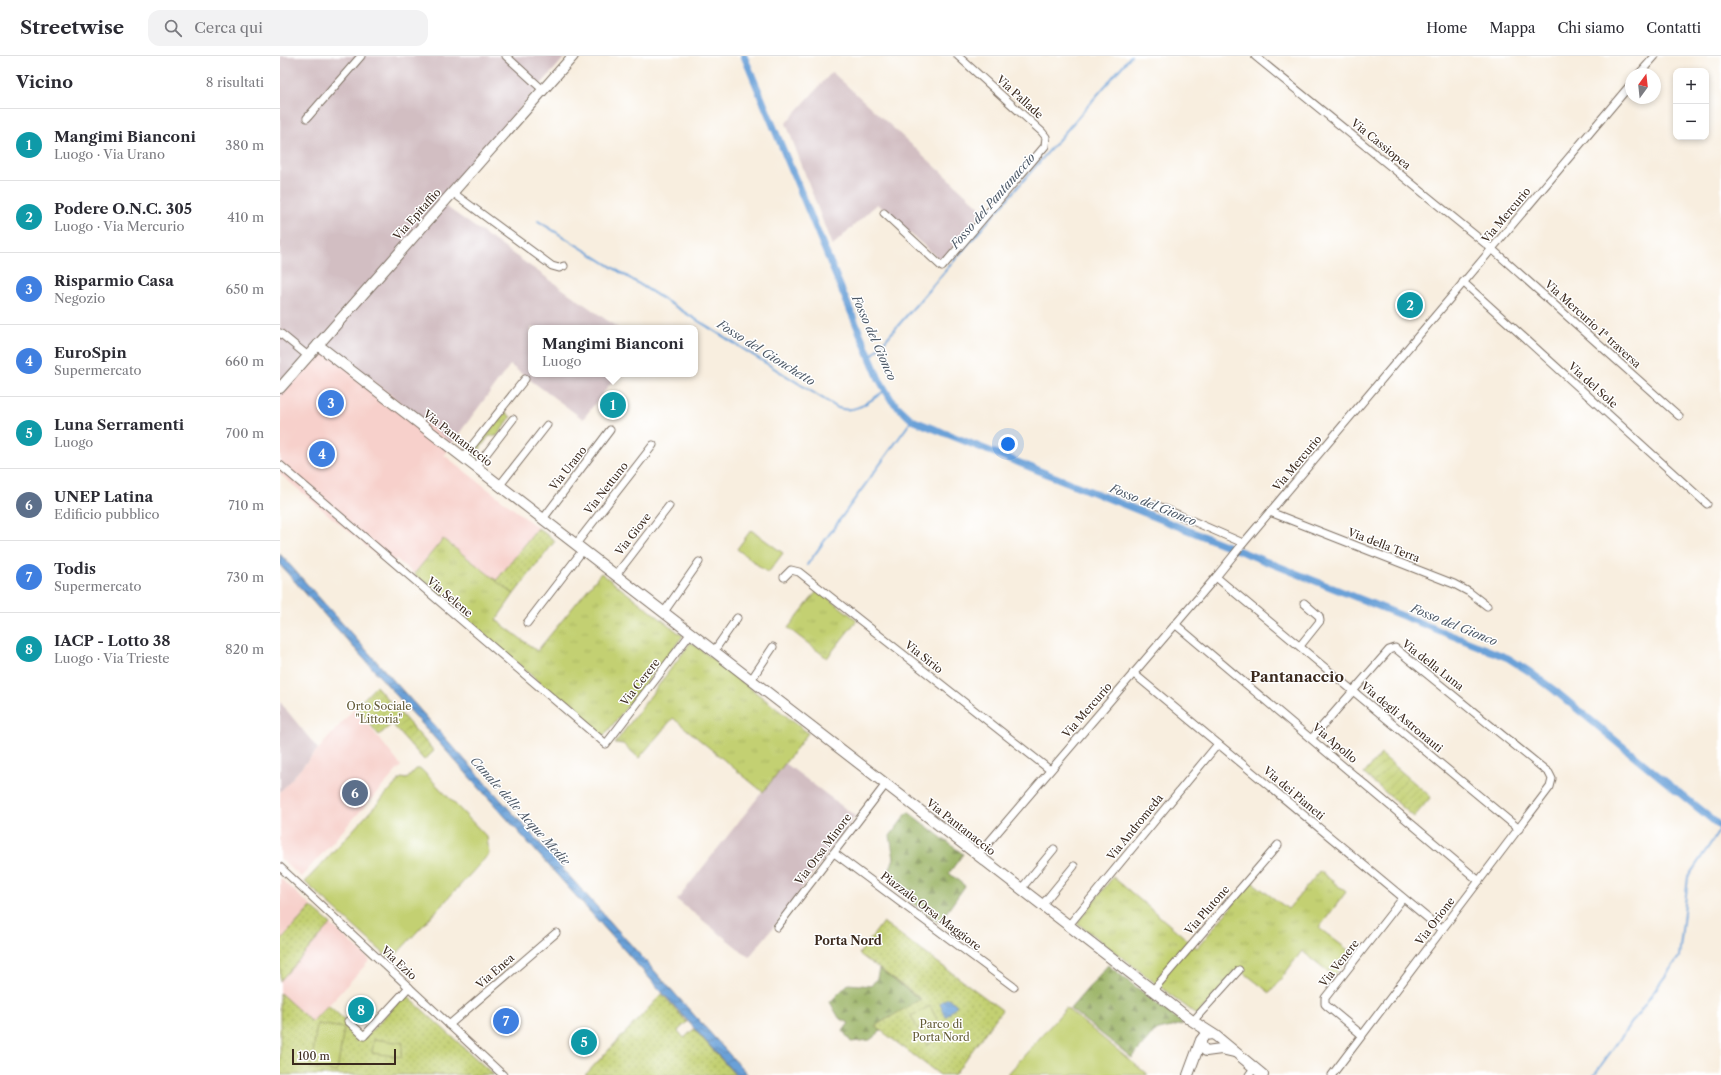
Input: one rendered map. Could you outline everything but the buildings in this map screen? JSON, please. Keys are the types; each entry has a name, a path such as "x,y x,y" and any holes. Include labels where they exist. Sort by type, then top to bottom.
{"street":[{"path":"307,118 360,56"},
{"path":"506,56 543,90"},
{"name":"Via Epitaffio","path":"280,388 573,56"},
{"name":"Via Pallade","path":"884,213 942,267 1044,148 1046,140 1042,132 958,56"},
{"name":"Via Cassiopea","path":"1255,56 1492,249"},
{"path":"1645,68 1655,56"},
{"name":"Via Mercurio","path":"978,855 1216,577 1242,544 1625,91"},
{"path":"452,192 552,266 559,268 564,266"},
{"name":"Via Mercurio 1ª traversa","path":"1492,249 1679,416"},
{"name":"Via del Sole","path":"1463,282 1707,504"},
{"path":"280,332 308,356"},
{"name":"Via Pantanaccio","path":"318,345 1193,1021 1208,1038 1234,1052 1252,1071 1263,1075"},
{"path":"463,457 525,379"},
{"path":"476,467 513,418"},
{"path":"500,485 547,425"},
{"name":"Via Urano","path":"542,518 610,430"},
{"path":"484,432 495,441"},
{"name":"Via Nettuno","path":"580,547 653,445"},
{"name":"Via Selene","path":"280,465 606,744"},
{"name":"Via Giove","path":"616,575 669,506"},
{"path":"1156,506 1242,544"},
{"name":"Via della Terra","path":"1270,512 1454,584 1469,592 1487,606"},
{"path":"527,622 580,547"},
{"path":"664,612 699,562"},
{"name":"Via Sirio","path":"784,578 791,570 799,572 1050,770"},
{"name":"Via degli Astronauti","path":"1216,577 1519,829"},
{"path":"1300,646 1320,621 1319,616 1304,603"},
{"path":"714,651 737,618"},
{"name":"Via Apollo","path":"1175,624 1312,738 1479,881"},
{"name":"Via Cerere","path":"606,744 691,633"},
{"path":"751,680 773,648"},
{"name":"Via della Luna","path":"1312,738 1353,690 1392,648 1397,649 1549,773 1552,779"},
{"name":"Via dei Pianeti","path":"1133,673 1442,930"},
{"name":"Via Andromeda","path":"1069,925 1218,744"},
{"name":"Via Orione","path":"1332,1075 1550,788 1552,779"},
{"name":"Via Orsa Minore","path":"778,927 886,784"},
{"name":"Via Plutone","path":"1153,990 1278,845"},
{"path":"1022,889 1054,849"},
{"name":"Piazzale Orsa Maggiore","path":"834,853 1014,987"},
{"path":"1042,905 1074,866"},
{"name":"Via Ezio","path":"280,867 503,1075"},
{"name":"Via Venere","path":"1362,1035 1327,1006 1325,1004 1325,998 1403,898"},
{"name":"Via Enea","path":"449,1025 556,932"},
{"path":"1193,1021 1239,970"},
{"path":"348,1021 364,1036 409,987"},
{"path":"1208,1038 1202,1048 1212,1050"},
{"path":"1190,1072 1218,1044 1208,1038"},
{"path":"1190,1072 1192,1061 1208,1038"},
{"name":"Via Pantanaccio","path":"1212,1050 1234,1052"}],"shaded area":[{"path":"280,56 566,56 438,201 614,325 528,325 528,377 616,377 583,419 510,365 452,443 328,345 280,397"},
{"path":"832,72 984,211 941,261 877,204 832,246 786,123"},
{"path":"327,345 452,443 444,455 538,528 496,581 443,539 414,574 396,559 390,566 280,474 280,397"},
{"path":"280,702 318,749 280,792"},
{"path":"355,708 401,766 301,877 280,858 280,792"},
{"path":"785,763 855,816 772,929 749,957 677,900"},
{"path":"280,878 370,960 313,1022 316,1025 280,1064"}],"green space":[{"path":"505,412 511,417 497,436 489,436 480,449 481,456 477,460 468,454 499,417 501,417"},
{"path":"538,528 555,541 514,594 496,581"},
{"path":"751,530 783,553 768,573 737,549"},
{"path":"443,539 514,594 496,620 537,651 601,573 683,636 603,737 414,574"},
{"path":"818,590 857,620 827,658 788,628"},
{"path":"691,642 808,733 763,792 673,718 639,758 623,744 615,743"},
{"name":"Orto Sociale \"Littoria\"","path":"376,686 434,751 424,760 392,724 379,735 356,707"},
{"path":"1381,754 1431,797 1414,817 1364,774"},
{"path":"416,769 421,769 487,837 489,854 391,960 305,882 401,778 407,779"},
{"path":"908,812 963,854 949,873 965,886 939,923 910,901 908,892 888,874 894,858 890,836"},
{"path":"1320,871 1346,892 1319,928 1352,953 1334,976 1302,951 1270,993 1238,968 1197,1015 1077,923 1113,877 1197,948 1252,882 1288,909"},
{"path":"311,907 331,924 280,981 280,941"},
{"name":"Parco di Porta Nord","path":"883,922 1002,1010 954,1075 940,1075 875,1026 921,999 859,954"},
{"path":"1108,965 1183,1024 1155,1031 1132,1058 1070,1009"},
{"path":"879,969 921,1000 875,1026 881,1031 870,1040 851,1042 843,1031 849,1023 839,1018 830,1002 848,984 871,986 877,978"},
{"path":"280,993 312,1022 328,1005 365,1038 405,994 494,1075 280,1075"},
{"path":"662,994 687,1022 678,1031 684,1038 694,1029 735,1075 585,1075"},
{"path":"930,1006 945,1035 927,1045 911,1016"},
{"path":"1066,1008 1148,1075 1007,1075"},
{"path":"317,1024 344,1028 337,1072 311,1068"},
{"path":"374,1039 403,1043 401,1057 372,1053"}],"water":[{"path":"280,554 748,1075 736,1075 280,565"},
{"path":"948,998 957,1005 946,1017 940,1004"}],"waterway":[{"name":"Fosso del Gionco","path":"744,56 879,379 892,401 912,420 1508,658 1554,690 1721,827"},
{"name":"Fosso del Pantanaccio","path":"870,358 1131,56"},
{"name":"Fosso del Gionchetto","path":"538,221 838,408 857,408 869,402 886,390"},
{"path":"807,565 912,420"},
{"path":"1594,1075 1679,957 1688,877 1721,828"}],"place":[{"name":"Podere O.N.C. 305","path":"1410,305"},
{"name":"Risparmio Casa","path":"331,403"},
{"name":"Mangimi Bianconi","path":"613,405"},
{"name":"EuroSpin","path":"322,454"},
{"name":"UNEP Latina","path":"355,793"},
{"name":"IACP - Lotto 38","path":"361,1010"},
{"name":"Todis","path":"506,1021"},
{"name":"Luna Serramenti","path":"584,1042"}],"district":[{"name":"Pantanaccio","path":"1297,677"},
{"name":"Porta Nord","path":"848,941"}],"water label":[{"name":"Canale delle Acque Medie","path":"520,811"}]}
